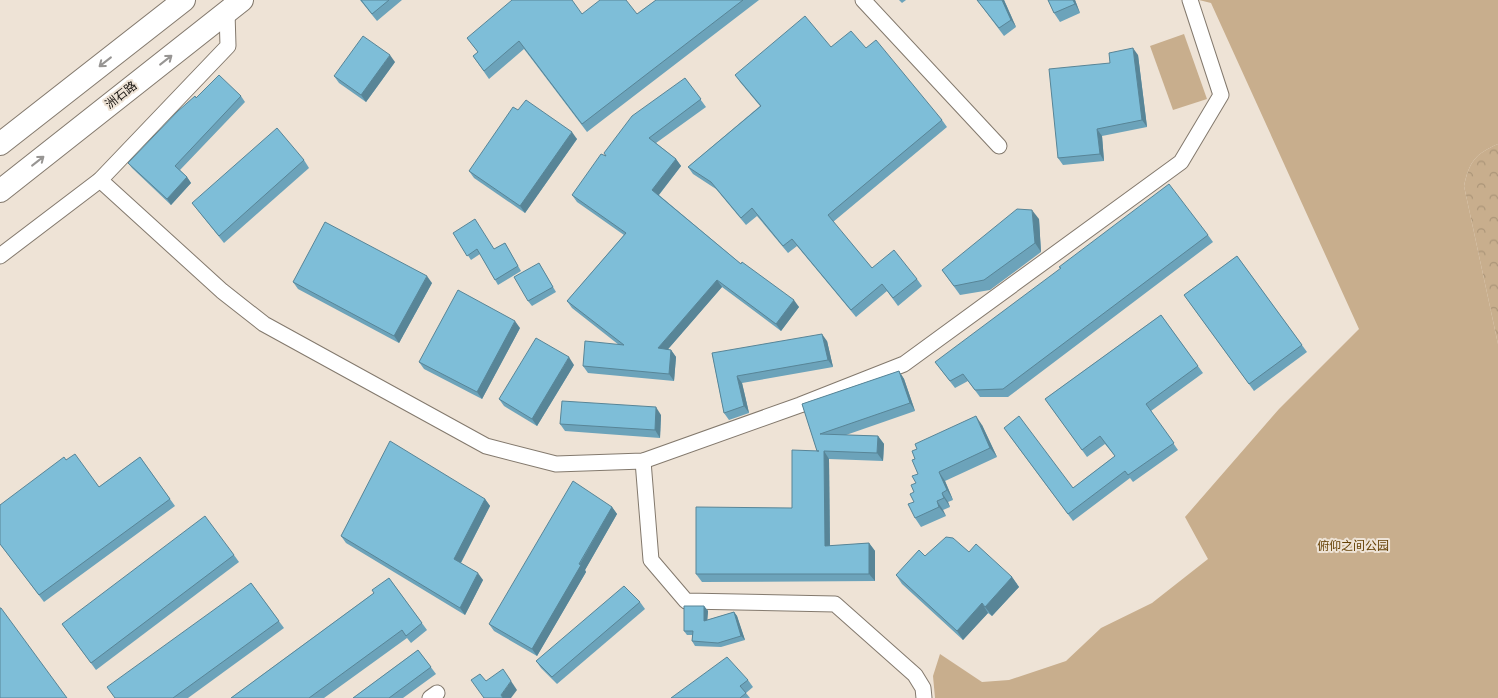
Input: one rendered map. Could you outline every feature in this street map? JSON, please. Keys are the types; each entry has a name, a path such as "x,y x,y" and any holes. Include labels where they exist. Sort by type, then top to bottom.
{"main road":[{"path":"0,144 184,0"},
{"name":"洲石路","path":"0,191 235,6"}],"street":[{"path":"863,0 999,146"},
{"path":"100,180 222,291 264,324 486,446 556,464 642,461 800,405 904,364 1181,162 1221,95 1190,0"},
{"path":"0,256 100,180 228,46 235,6"},
{"path":"642,461 651,560 686,601 835,604 914,675 923,688 924,698"}],"green space":[{"name":"俯仰之间公园","path":"1199,0 1498,0 1498,144 1478,155 1468,171 1464,186 1498,344 1498,698 935,698 933,676 940,654 982,682 1009,680 1066,661 1101,628 1152,603 1208,559 1185,517 1279,409 1359,329 1211,3"},
{"path":"1184,34 1207,99 1173,110 1150,46"},
{"path":"1498,144 1498,344 1464,186 1468,171 1478,155"}],"building":[{"path":"361,0 389,0 372,14"},
{"path":"512,0 572,0 582,14 600,0 626,0 637,14 656,0 743,0 582,124 519,41 484,71 473,56 478,52 467,38"},
{"path":"977,0 1002,0 1011,20 999,28"},
{"path":"1048,0 1073,0 1075,4 1054,13"},
{"path":"805,16 831,47 851,31 866,48 876,40 942,120 828,215 872,268 894,250 917,279 893,298 882,284 851,310 792,239 783,246 752,208 741,218 711,182 688,167 761,106 735,75"},
{"path":"363,36 390,55 361,95 334,76"},
{"path":"1133,48 1142,120 1097,129 1100,154 1058,158 1049,69 1110,63 1109,53"},
{"path":"219,75 241,96 175,166 187,177 167,199 128,163 178,111 195,96 196,98"},
{"path":"685,78 701,99 649,138 676,159 652,190 741,264 742,262 794,300 776,324 717,280 658,348 671,350 669,374 583,366 585,341 624,345 567,301 626,233 572,195 601,154 606,156 604,153 632,116"},
{"path":"526,100 572,132 520,206 469,171 513,107 518,110"},
{"path":"277,128 304,160 219,236 192,203"},
{"path":"1169,184 1208,235 1003,389 975,390 963,374 950,381 935,362"},
{"path":"1017,209 1032,210 1035,243 984,280 954,286 942,270"},
{"path":"475,219 494,249 505,243 518,266 495,280 477,249 467,256 453,233"},
{"path":"325,222 427,276 394,336 293,282"},
{"path":"1237,256 1302,345 1249,384 1184,295"},
{"path":"539,263 553,287 528,301 514,277"},
{"path":"458,290 515,321 477,392 419,362"},
{"path":"1161,315 1198,366 1146,404 1174,443 1128,475 1125,471 1068,514 1004,428 1019,416 1073,488 1115,456 1100,436 1082,450 1045,399"},
{"path":"822,334 828,360 737,376 744,406 724,413 712,353"},
{"path":"536,338 569,357 532,419 499,399"},
{"path":"899,371 910,403 820,434 878,436 877,453 824,451 825,546 869,543 869,574 696,574 696,507 792,508 792,450 817,451 802,404"},
{"path":"562,401 656,407 655,430 560,424"},
{"path":"976,416 990,448 939,472 947,490 942,493 944,498 937,501 939,507 915,518 908,504 914,502 910,494 914,492 911,485 916,483 912,476 918,474 912,460 915,459 912,451 917,449 915,444"},
{"path":"390,441 485,499 454,559 478,573 460,608 341,536"},
{"path":"75,454 99,487 140,457 170,499 39,595 0,544 0,505 64,457 66,460"},
{"path":"573,481 612,507 532,649 489,624"},
{"path":"205,516 234,555 91,663 62,624"},
{"path":"946,537 953,538 969,552 976,544 1012,577 985,607 982,603 957,631 896,575 919,550 925,556"},
{"path":"389,578 422,623 406,636 402,630 309,698 231,698 374,593 372,590"},
{"path":"251,583 279,621 173,698 115,698 107,687"},
{"path":"624,586 640,602 552,677 536,661"},
{"path":"684,606 704,606 704,621 734,612 741,636 718,643 692,641 693,631 684,631"},
{"path":"1,608 67,698 0,698"},
{"path":"418,650 431,667 389,698 353,698"},
{"path":"727,657 748,680 740,686 746,693 740,698 671,698"},
{"path":"503,669 511,681 501,695 503,698 484,698 471,680 480,674 486,681"}]}
